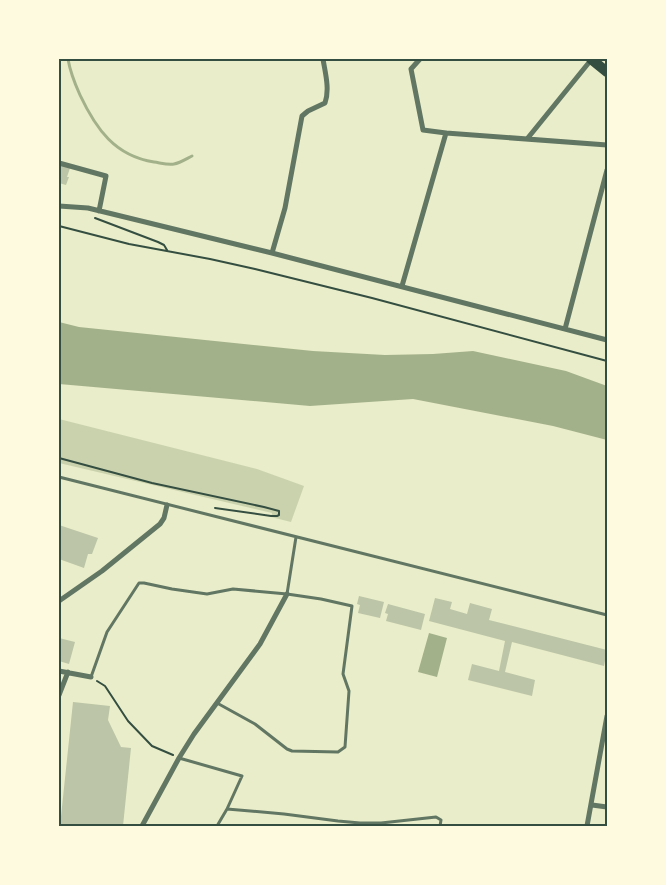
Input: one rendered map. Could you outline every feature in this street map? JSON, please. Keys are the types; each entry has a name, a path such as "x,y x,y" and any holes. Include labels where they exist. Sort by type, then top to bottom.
{"main road":[{"path":"592,59 607,72"}],"street":[{"path":"272,253 285,208 302,116 325,102 327,98 323,59"},
{"path":"420,59 411,69 423,130 446,134 607,145"},
{"path":"527,139 592,59"},
{"path":"402,286 446,134"},
{"path":"59,163 106,176 98,211"},
{"path":"565,329 607,170"},
{"path":"59,206 88,208 402,286 607,340"},
{"path":"59,601 102,571 160,524 164,518 167,505"},
{"path":"142,826 194,734 260,644 287,594"},
{"path":"59,670 91,677"},
{"path":"59,695 68,672"},
{"path":"587,826 607,716"},
{"path":"592,805 607,807"}],"lane":[{"path":"59,477 607,615"},
{"path":"287,594 296,537"},
{"path":"91,677 107,632 139,583 207,594 233,589 287,594 352,606 343,674 349,691 345,747 338,752 292,752 254,724 217,703"},
{"path":"179,758 242,776 217,826"},
{"path":"227,809 284,814 338,822 381,824 436,817 441,820 440,826"},
{"path":"337,826 338,822"}],"path":[{"path":"88,208 92,217 97,220 158,242 164,246 167,252"},
{"path":"59,226 167,252 254,268 607,361"},
{"path":"59,458 152,483 264,507 279,512 279,514 271,516 212,508"},
{"path":"91,677 105,686 128,721 152,746 179,758"}],"shaded area":[{"path":"59,322 79,327 313,351 385,355 473,351 566,371 607,386 607,440 553,426 413,399 310,406 59,384"},
{"path":"59,419 257,469 304,486 291,522 271,517 272,513 59,463"},
{"path":"429,633 447,638 437,677 418,672"}],"building":[{"path":"59,165 70,168 66,185 59,183"},
{"path":"59,525 98,538 92,554 88,554 84,568 59,559"},
{"path":"359,596 384,602 380,618 358,613 360,605 357,604"},
{"path":"435,598 452,602 450,609 467,614 470,603 492,609 489,620 607,650 604,666 512,642 505,672 535,680 532,696 468,680 472,664 499,671 505,641 429,621"},
{"path":"388,604 425,614 421,630 386,621 388,614 385,613"},
{"path":"59,638 75,642 69,664 59,661"},
{"path":"73,702 110,706 108,720 121,747 131,748 123,826 60,826"}],"waterway":[{"path":"68,59 75,82 86,107 100,130 118,147 140,159 167,164 183,161 192,156"}]}
